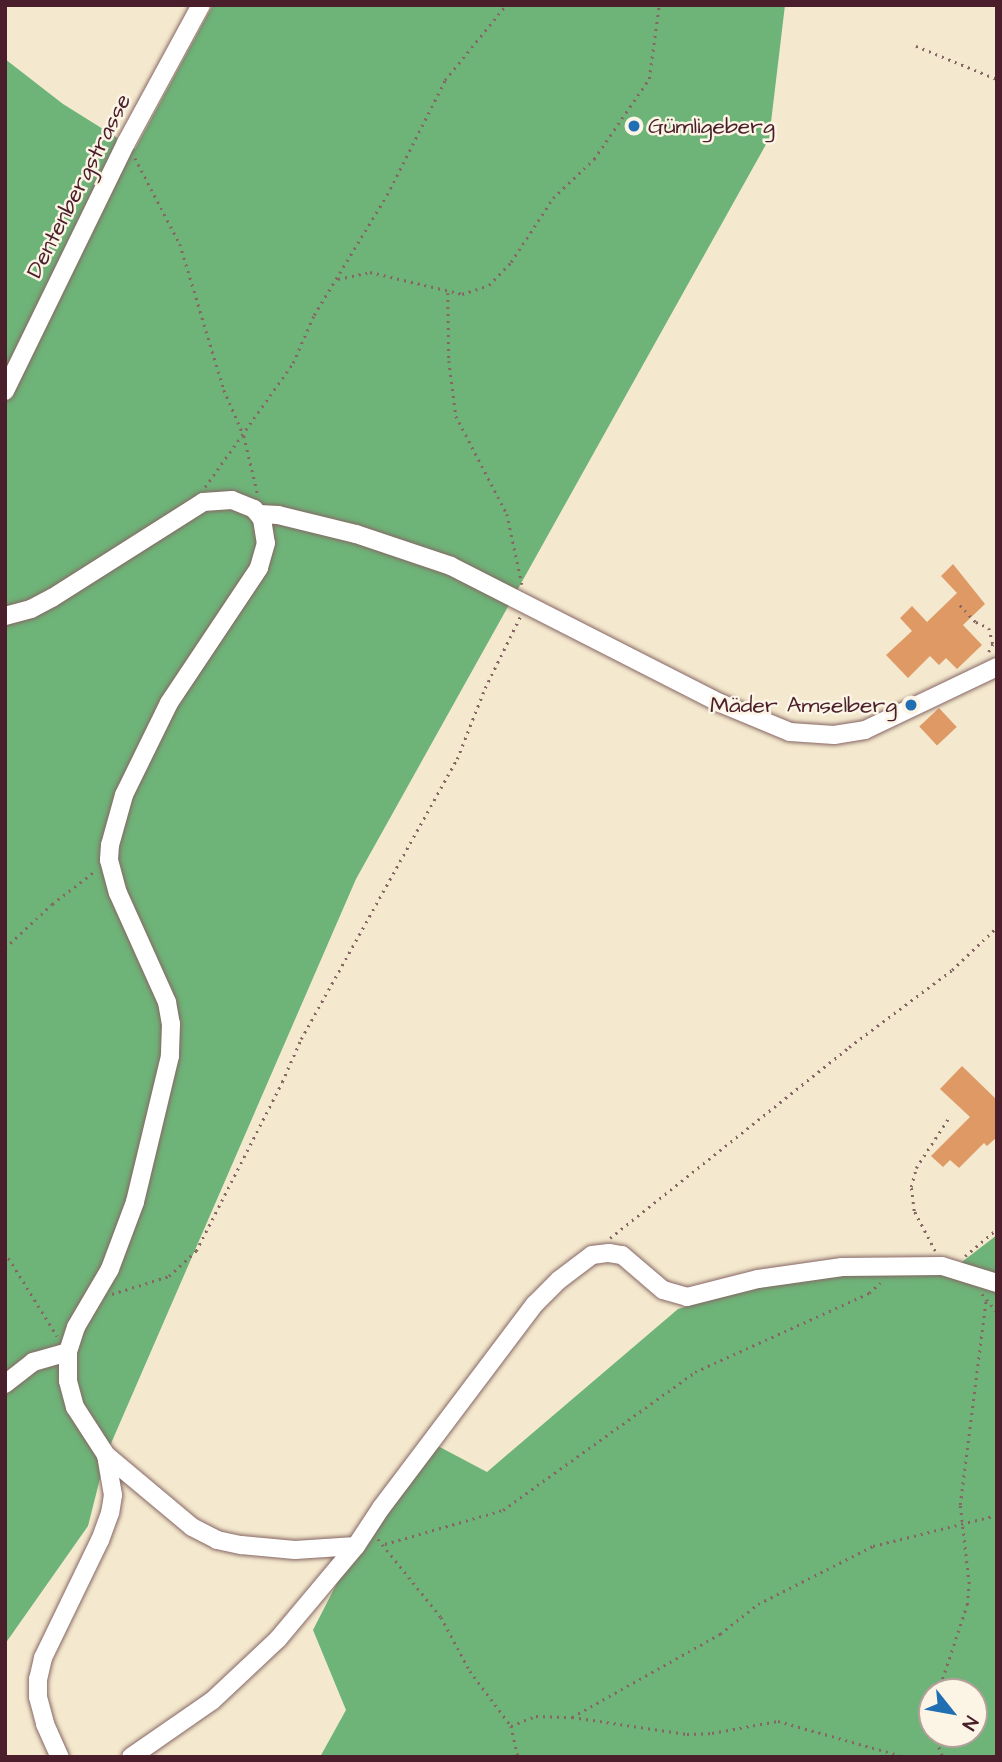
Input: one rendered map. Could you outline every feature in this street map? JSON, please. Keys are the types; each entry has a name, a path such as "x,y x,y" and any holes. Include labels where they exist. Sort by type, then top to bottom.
{"street":[{"name":"Dentenbergstrasse","path":"5,391 126,143 201,5"},
{"path":"5,616 31,609 52,598 202,502 232,500 259,514 278,514 356,534 427,557 526,604 720,704 790,732 834,735 865,730 997,667"},
{"path":"259,514 266,535 259,568 158,723 124,796 113,829 109,860 118,893 167,1002 171,1037 166,1077 135,1202 110,1269 76,1326 68,1352 68,1381 75,1407 90,1436 106,1455 192,1528 217,1539 241,1545 295,1550 356,1546"},
{"path":"131,1757 221,1693 278,1639 356,1546 535,1304 569,1271 592,1255 609,1252 622,1255 663,1290 687,1297 758,1279 842,1267 948,1268 997,1283"},
{"path":"5,1384 33,1362 68,1352"},
{"path":"60,1757 45,1724 38,1698 38,1679 43,1658 110,1513 113,1495 106,1455"}],"path":[{"path":"205,488 293,363 314,315 387,195 444,80 506,5"},
{"path":"338,279 370,272 448,293 474,292 489,285 511,262 553,198 594,159 649,79 659,5"},
{"path":"916,46 997,79"},
{"path":"126,143 180,244 224,390 244,436 259,514"},
{"path":"95,1296 115,1294 169,1276 196,1251 282,1082 301,1038 457,759 485,688 526,604 507,514 456,416 449,360 448,293"},
{"path":"960,605 976,622 989,628 993,644 977,677"},
{"path":"5,948 52,904 109,860"},
{"path":"592,1255 849,1047 952,970 997,927"},
{"path":"948,1119 916,1168 911,1187 914,1211 948,1268 997,1229"},
{"path":"5,1252 68,1352"},
{"path":"384,1544 503,1510 695,1372 869,1293 898,1266"},
{"path":"943,1678 967,1605 969,1584 960,1505 986,1300"},
{"path":"572,1717 720,1634 758,1604 873,1546 997,1515"},
{"path":"367,1530 384,1544 441,1617 470,1671 511,1726 518,1757"},
{"path":"511,1726 536,1716 572,1717 687,1734 712,1733 778,1721 905,1757"}],"green space":[{"path":"213,5 785,5 769,139 356,879 106,1455 88,1526 5,1644 5,59 63,104 135,149"},
{"path":"997,1235 997,1280 954,1268"},
{"path":"942,1269 997,1286 997,1757 320,1757 346,1710 313,1630 356,1546 436,1445 487,1472 678,1309 759,1284 843,1272"}],"building":[{"path":"953,564 985,604 963,625 982,645 957,669 946,658 939,665 930,656 908,678 886,655 912,631 900,618 912,606 927,622 957,593 941,576"},
{"path":"939,708 957,727 937,745 919,726"},
{"path":"962,1066 997,1100 997,1137 987,1146 984,1143 959,1168 950,1160 943,1167 931,1156 970,1117 940,1089"}],"place":[{"name":"Gümligeberg","path":"634,126"},
{"name":"Mäder Amselberg","path":"911,705"}]}
